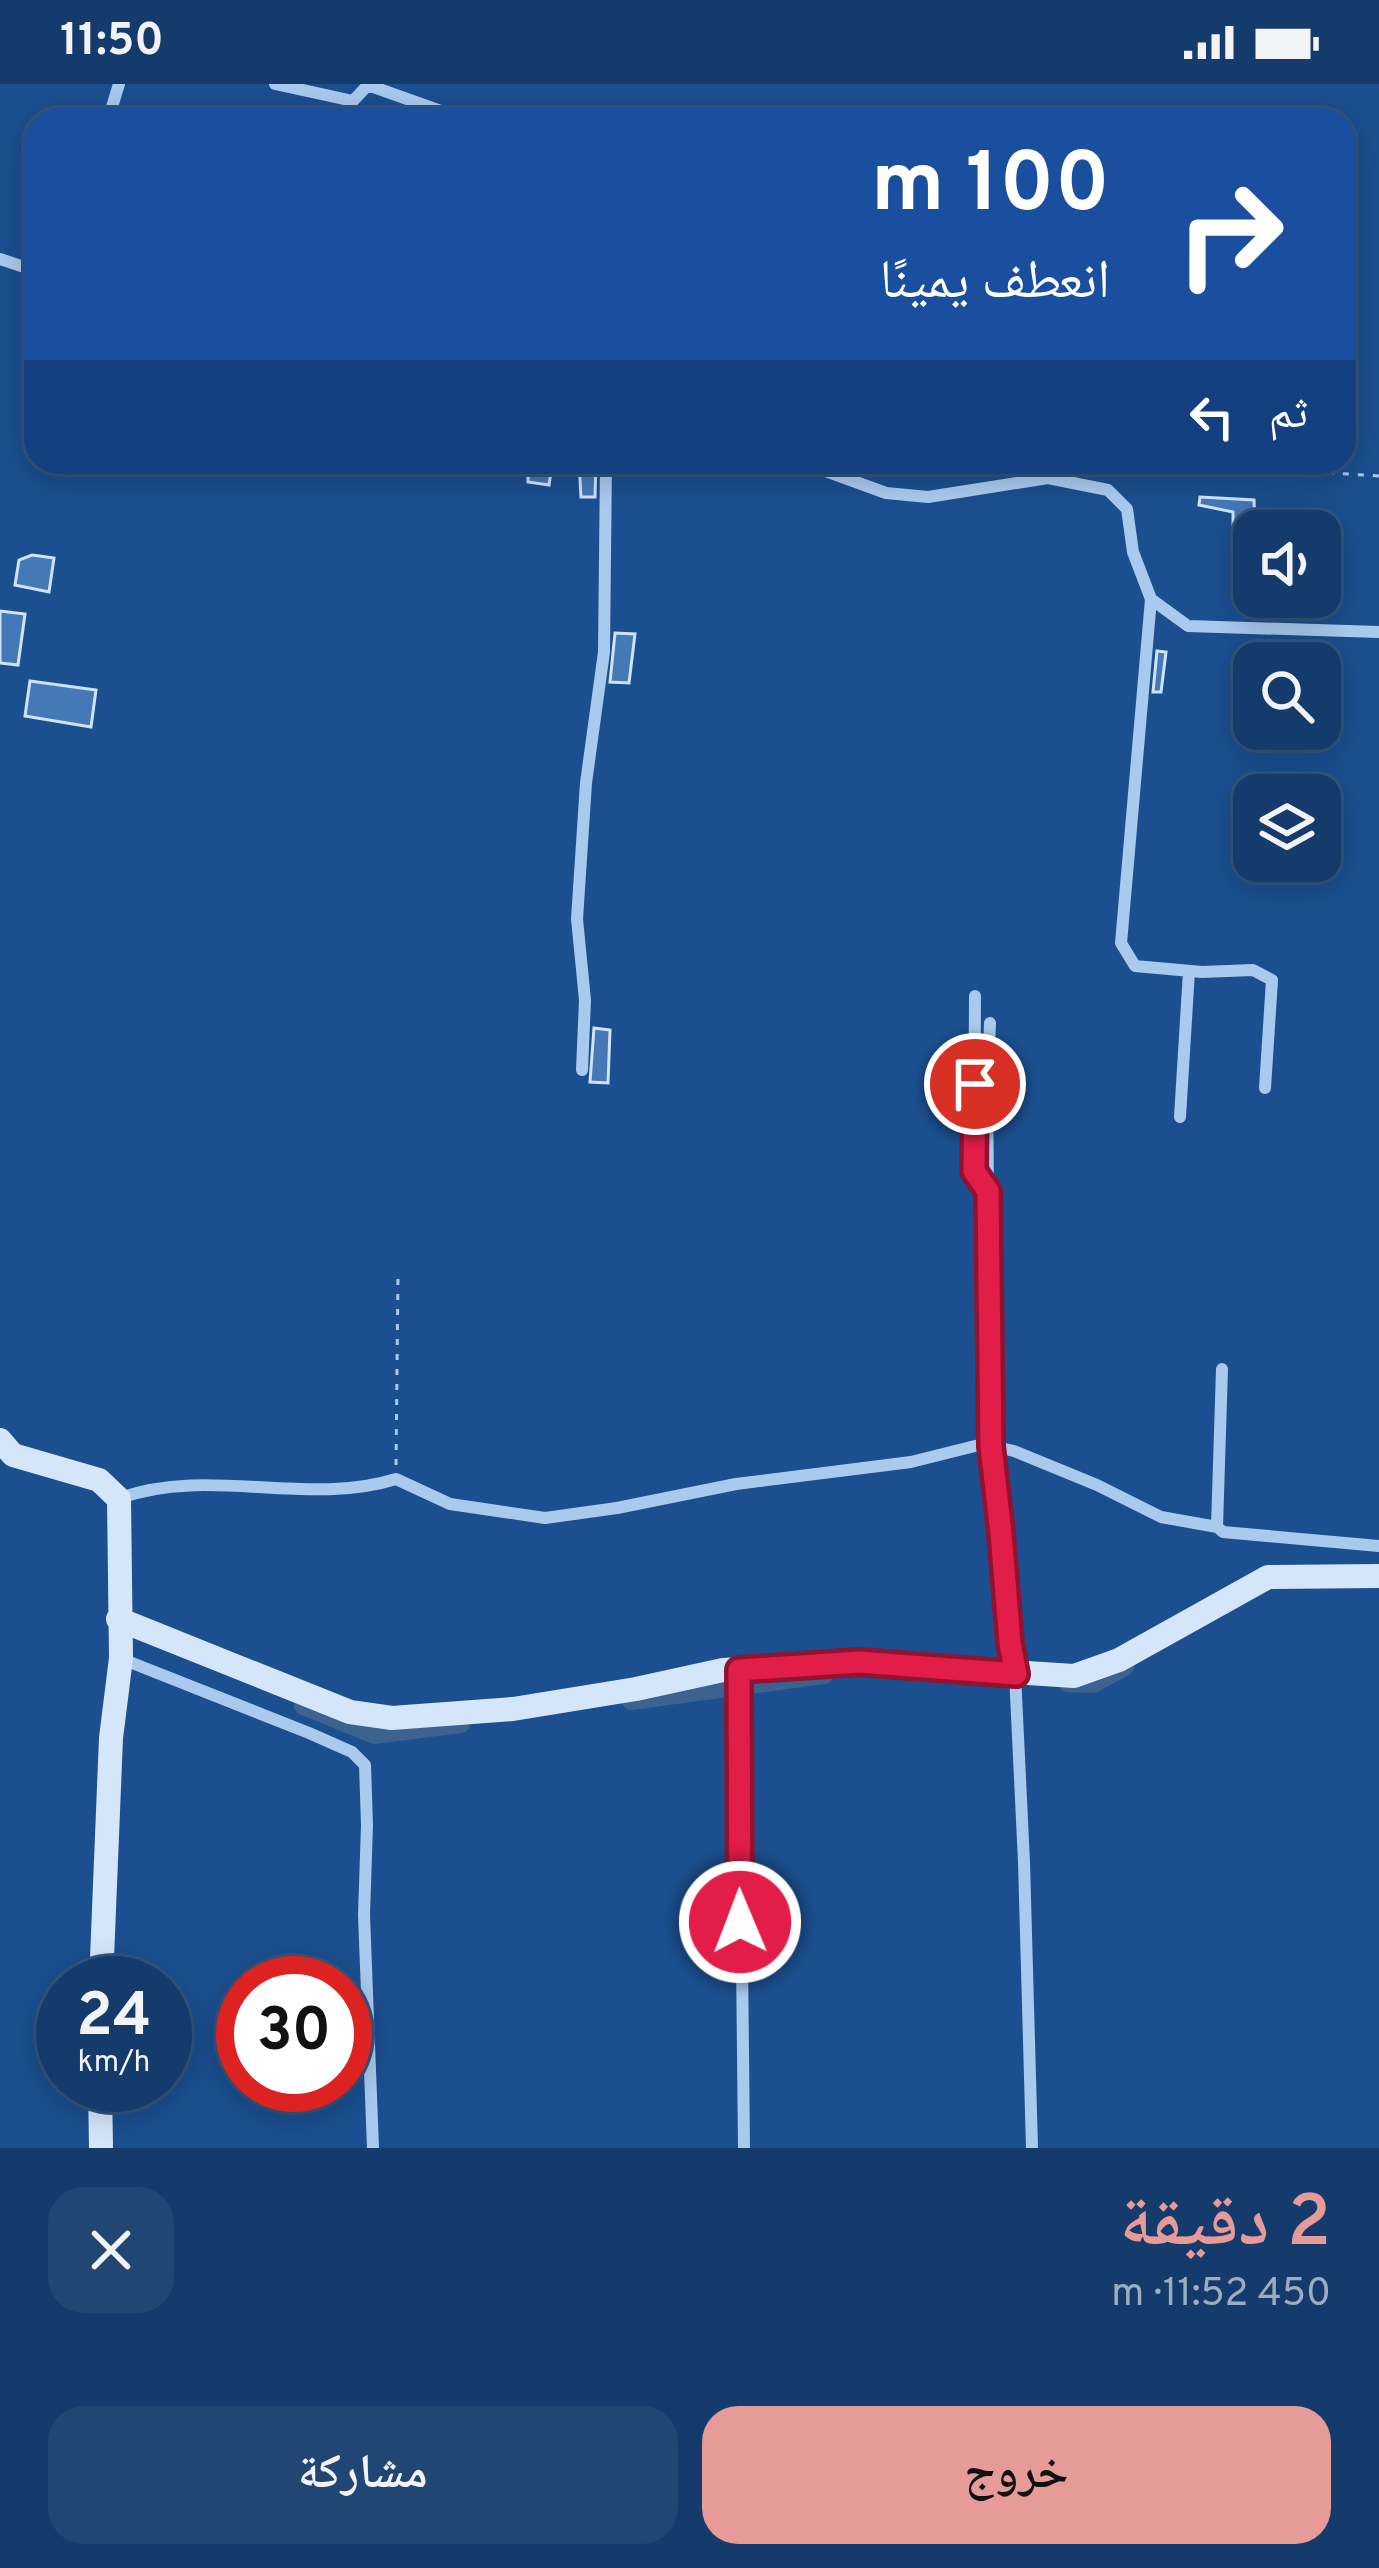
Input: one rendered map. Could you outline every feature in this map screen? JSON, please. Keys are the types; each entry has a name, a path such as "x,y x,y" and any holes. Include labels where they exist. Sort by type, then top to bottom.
{"street":[{"path":"275,84 353,101 368,85 432,108"},
{"path":"582,1070 585,1000 577,919 586,783 604,652 606,474"},
{"path":"834,474 886,493 928,496 1048,478 1108,490 1127,509 1133,552 1151,599 1121,943 1135,966 1253,970 1272,980 1265,1088"},
{"path":"1151,599 1188,626 1379,632"},
{"path":"1180,1117 1190,970"},
{"path":"975,996 974,1171 988,1191"},
{"path":"990,1023 991,1446 1016,1674 1032,2148"},
{"path":"1217,1527 1222,1369"},
{"path":"0,1440 13,1455 99,1480 118,1499 121,1658 111,1738 102,1956"},
{"path":"118,1499 141,1490 222,1485 324,1490 396,1479 450,1504 545,1518 736,1484 911,1462 982,1444 1014,1451 1097,1484 1161,1517 1223,1532 1379,1546"},
{"path":"118,1619 350,1712 392,1718 513,1709 723,1670 859,1662 1074,1676 1119,1660 1268,1577 1379,1576"},
{"path":"121,1658 309,1732 352,1753 365,1765 364,1915 373,2148"},
{"path":"739,1670 745,2148"},
{"path":"100,2112 101,2148"}],"path":[{"path":"1347,474 1379,476"},
{"path":"396,1479 398,1273"}],"building":[{"path":"528,474 551,474 549,485 528,482"},
{"path":"580,474 596,474 595,497 581,497"},
{"path":"1200,497 1254,500 1254,510 1233,512 1199,505"},
{"path":"32,555 54,558 49,592 15,585 19,560"},
{"path":"0,611 25,614 18,665 0,663"},
{"path":"615,633 635,634 629,683 610,682"},
{"path":"1157,651 1166,652 1161,692 1153,692"},
{"path":"30,681 96,690 91,727 25,716"},
{"path":"594,1028 610,1030 608,1083 590,1082"}],"waterway":[{"path":"1067,1683 1093,1684 1125,1667"},
{"path":"631,1701 824,1675"},
{"path":"303,1706 374,1735 461,1724"}],"route":[{"path":"740,1922 739,1670 859,1662 1016,1674 991,1446 988,1191 974,1171 975,1084"}]}
